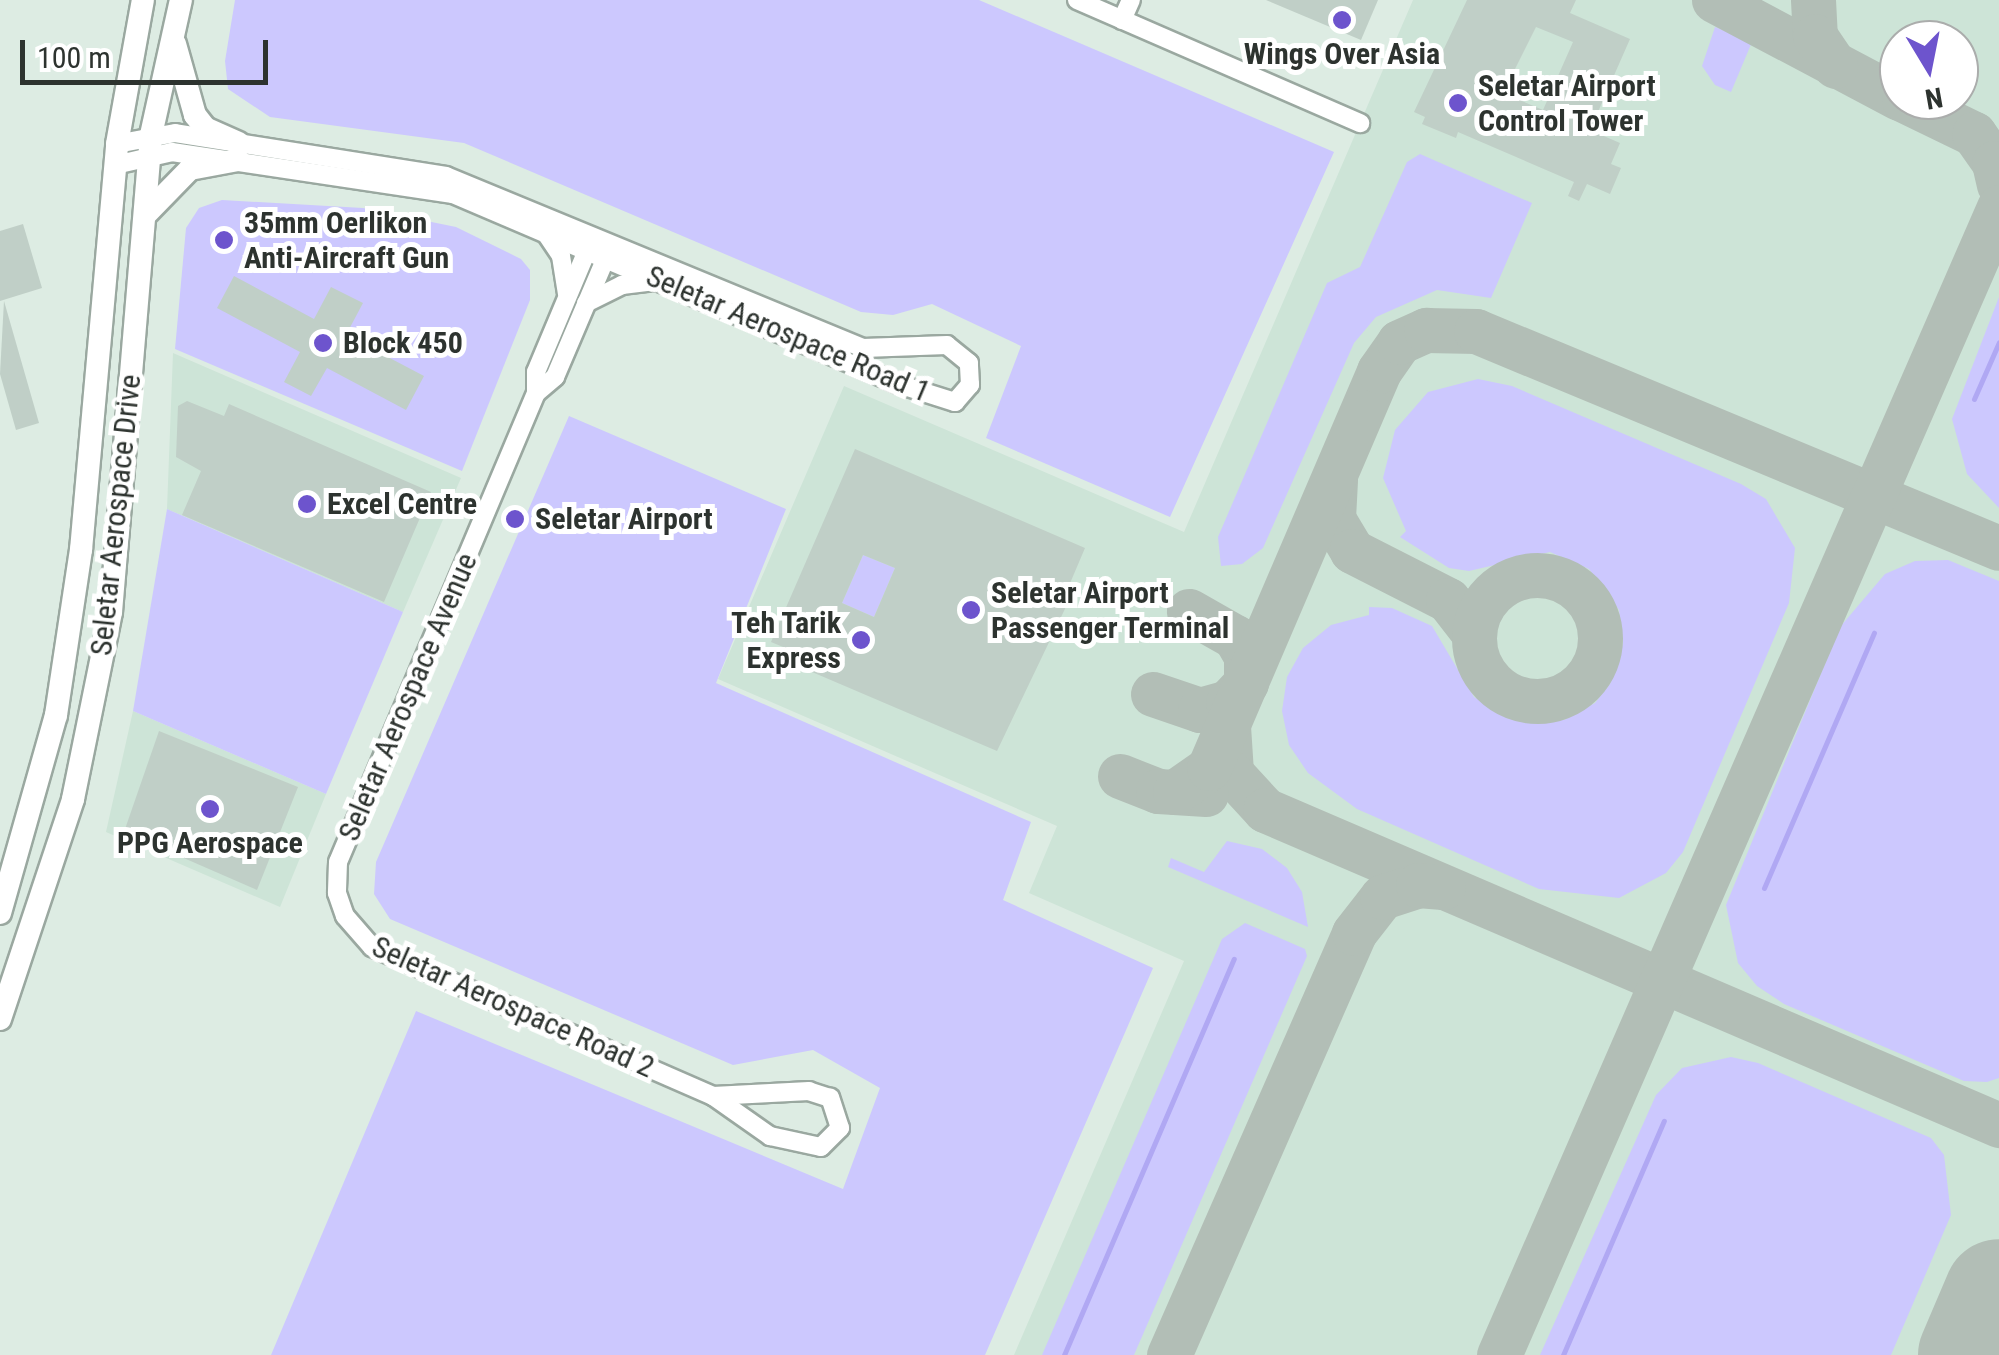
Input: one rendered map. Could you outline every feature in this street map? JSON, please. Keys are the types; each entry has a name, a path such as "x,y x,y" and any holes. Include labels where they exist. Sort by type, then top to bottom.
{"street":[{"name":"Seletar Aerospace Drive","path":"0,913 56,714 70,623 116,155 144,0"},
{"name":"Seletar Aerospace Drive","path":"0,1019 73,799 111,612 151,145 181,0"},
{"path":"1077,0 1360,123"},
{"path":"1122,20 1131,0"},
{"path":"174,36 195,115 204,128 239,152"},
{"name":"Seletar Aerospace Road 1","path":"116,155 151,145 239,152 446,176 784,325 942,399 955,402 970,385 969,363 947,344 862,348 784,325 660,281 600,245 543,231 453,194 239,152"},
{"path":"144,218 190,169 239,152"},
{"path":"543,231 561,256 576,300 622,284 660,281"},
{"name":"Seletar Aerospace Avenue","path":"338,893 338,862 536,392 556,377 576,300 600,245"},
{"name":"Seletar Aerospace Road 2","path":"338,893 345,916 372,948 713,1096 770,1136 803,1148 821,1147 840,1128 830,1098 809,1091 713,1096"}],"shaded area":[{"path":"235,0 979,0 1334,152 1170,517 986,438 1021,346 932,304 893,315 861,312 464,143 270,117 228,89 225,61"},
{"name":"Seletar Airport","path":"1413,0 1999,0 1999,1355 1014,1355 1184,961 1029,893 1057,826 718,679 844,386 1184,532"},
{"path":"1715,27 1752,42 1731,92 1715,85 1702,66"},
{"path":"1420,154 1532,203 1491,298 1437,290 1376,317 1354,343 1263,548 1242,564 1221,566 1218,537 1327,283 1360,267 1407,162"},
{"path":"222,200 363,208 456,227 521,259 530,270 530,300 462,471 175,349 186,228 199,208"},
{"path":"1999,297 1999,508 1967,474 1952,419"},
{"name":"Excel Centre","path":"173,353 461,478 403,612 167,509"},
{"path":"1478,379 1512,386 1741,484 1766,499 1795,548 1789,603 1683,852 1666,873 1619,898 1539,889 1357,809 1308,773 1289,745 1282,711 1287,677 1303,648 1331,625 1369,615 1369,607 1392,608 1432,626 1474,697 1509,719 1564,720 1595,703 1610,684 1623,643 1619,610 1589,569 1550,552 1469,571 1449,568 1400,537 1406,531 1383,478 1395,430 1428,392"},
{"path":"569,416 786,509 716,683 1031,822 1003,900 1153,968 985,1355 271,1355 416,1011 843,1189 880,1088 813,1050 733,1065 390,919 374,894 376,862"},
{"path":"167,509 403,612 326,794 133,711"},
{"path":"863,555 895,568 874,617 842,603"},
{"path":"1948,560 1999,581 1999,1078 1987,1082 1964,1081 1784,1004 1757,986 1738,963 1726,905 1840,627 1885,574 1915,561"},
{"name":"PPG Aerospace","path":"133,711 326,794 280,907 106,832"},
{"path":"1227,841 1262,849 1287,868 1302,892 1308,927 1168,867 1171,858 1204,872"},
{"path":"1245,923 1305,949 1307,956 1134,1355 1042,1355 1222,939"},
{"path":"1731,1057 1758,1063 1931,1138 1944,1155 1951,1215 1891,1355 1540,1355 1656,1095 1682,1068"}],"building":[{"name":"Wings Over Asia","path":"1266,0 1378,0 1361,40"},
{"name":"Seletar Airport Control Tower","path":"1467,0 1576,0 1570,13 1630,39 1590,130 1620,143 1611,164 1621,168 1610,194 1587,184 1579,201 1568,196 1574,182 1458,132 1456,138 1422,124 1425,117 1414,112","holes":["1536,27 1573,42 1543,110 1503,93"]},
{"path":"23,224 42,288 0,301 0,231"},
{"name":"Block 450","path":"234,276 314,319 331,287 363,303 346,335 424,376 406,410 327,368 311,396 284,382 300,352 217,308"},
{"path":"4,301 39,423 16,430 0,374"},
{"name":"Excel Centre","path":"187,401 224,416 229,404 431,492 384,602 182,515 201,471 176,457 178,406"},
{"name":"Seletar Airport Passenger Terminal","path":"855,449 1085,548 1068,588 1074,590 997,751 812,672 817,661 771,642","holes":["863,555 895,568 874,617 842,603"]},
{"name":"PPG Aerospace","path":"159,731 298,787 257,890 124,832"}],"waterway":[{"path":"1974,399 1999,342"},
{"path":"1764,888 1874,633"},
{"path":"1064,1355 1234,959"},
{"path":"1563,1355 1664,1121"}],"taxiway":[{"path":"1714,0 1879,87"},
{"path":"1813,0 1815,36 1835,66"},
{"path":"1945,120 1974,134 1994,163 1999,184"},
{"path":"1499,1355 1999,207"},
{"path":"1175,792 1209,768 1379,371 1399,342 1426,330 1476,331 1999,548"},
{"path":"1335,480 1333,519 1352,551 1448,600 1473,632"},
{"path":"1537,575 1561,580 1582,593 1595,614 1600,638 1595,662 1582,683 1561,696 1537,701 1513,696 1492,683 1479,662 1474,638 1479,614 1492,593 1513,580 1537,575"},
{"path":"1153,694 1200,710 1228,702 1246,683 1246,656 1235,637 1189,611"},
{"path":"1228,726 1231,773 1265,810 1999,1125"},
{"path":"1120,776 1158,791 1206,794"},
{"path":"1169,1355 1354,933 1382,897 1418,885 1443,887"}],"runway":[{"path":"1973,1355 1999,1294"}],"place":[{"name":"Wings Over Asia","path":"1342,20"},
{"name":"Seletar Airport Control Tower","path":"1458,103"},
{"name":"35mm Oerlikon Anti-Aircraft Gun","path":"224,240"},
{"name":"Block 450","path":"323,343"},
{"name":"Excel Centre","path":"307,504"},
{"name":"Seletar Airport","path":"515,519"},
{"name":"Seletar Airport Passenger Terminal","path":"971,610"},
{"name":"Teh Tarik Express","path":"861,640"},
{"name":"PPG Aerospace","path":"210,809"}]}
